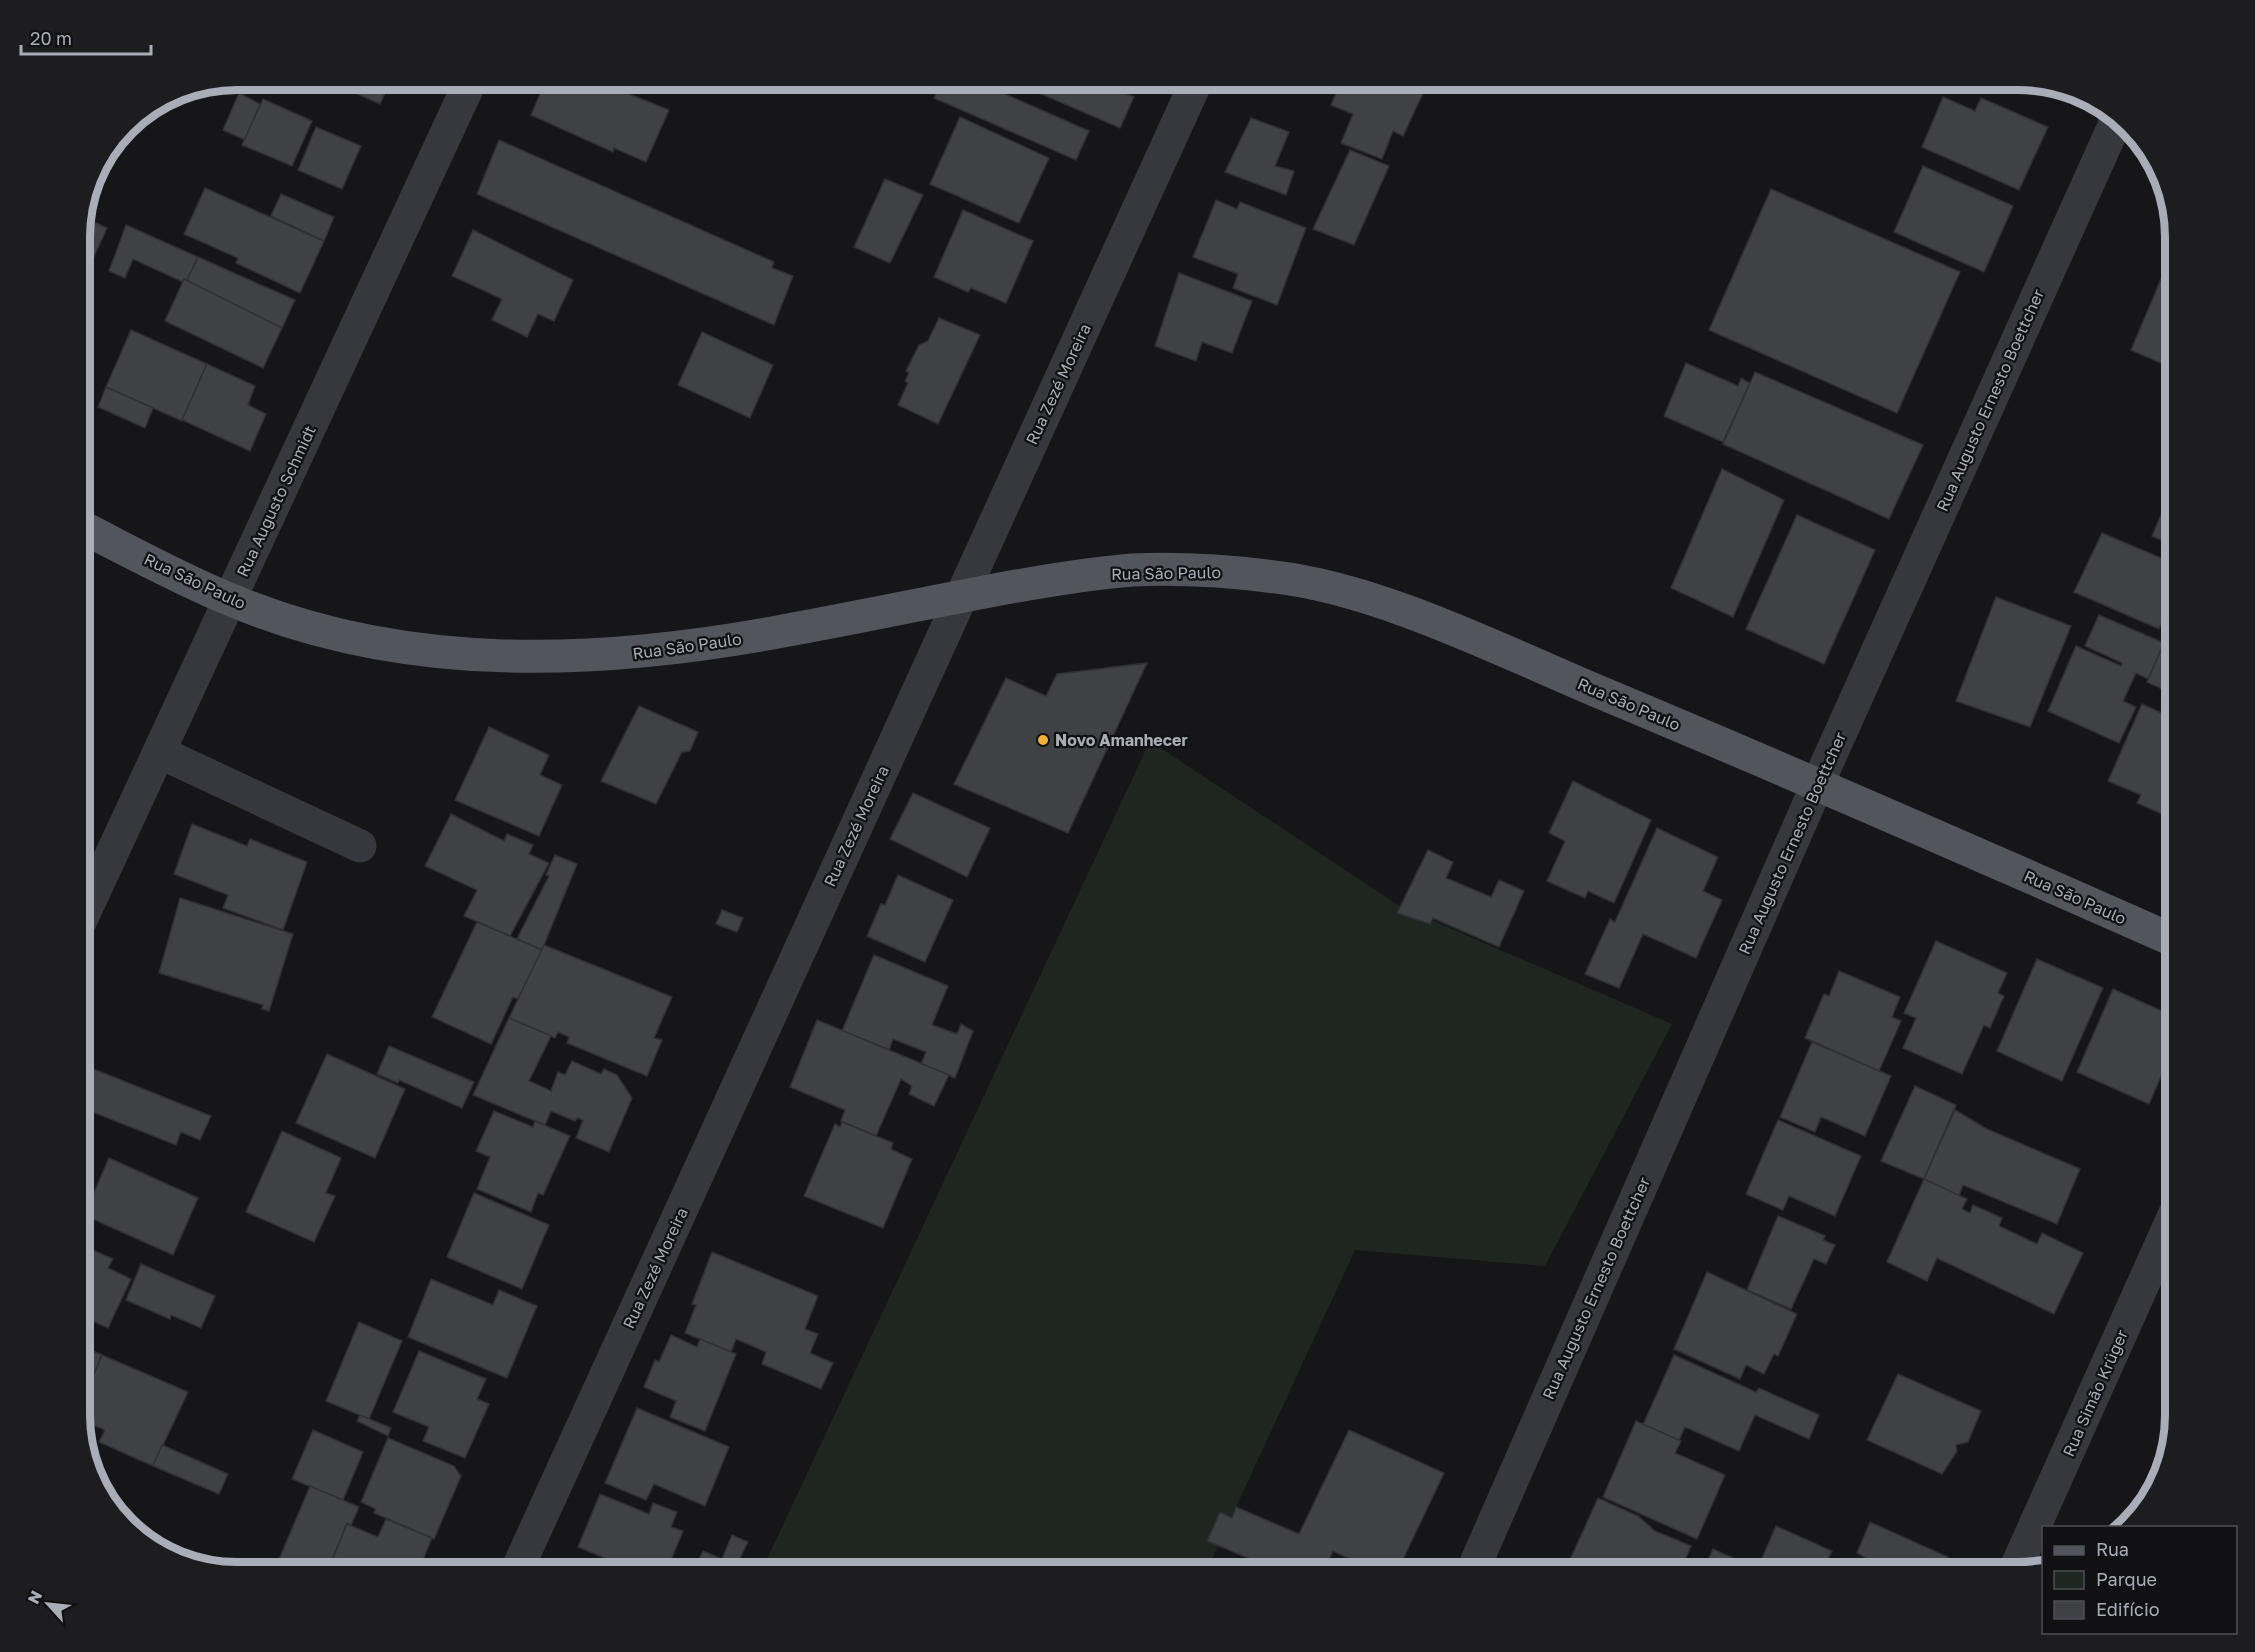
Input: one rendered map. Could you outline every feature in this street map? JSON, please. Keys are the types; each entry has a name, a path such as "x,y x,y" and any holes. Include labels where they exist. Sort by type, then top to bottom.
{"main road":[{"name":"Rua São Paulo","path":"90,531 230,600 344,636 428,651 504,657 576,657 645,653 708,644 961,596 1131,570 1207,570 1281,577 1334,588 1457,632 1818,783 2165,937"}],"street":[{"name":"Rua Augusto Schmidt","path":"90,900 466,90"},
{"name":"Rua Zezé Moreira","path":"521,1562 1192,90"},
{"name":"Rua Augusto Ernesto Boettcher","path":"1476,1562 1818,783 2114,126"},
{"path":"159,752 360,846"},
{"name":"Rua Simão Krüger","path":"2018,1562 2165,1235"}],"green space":[{"path":"1150,741 1401,907 1672,1024 1545,1266 1355,1250 1211,1562 766,1562"}],"building":[{"path":"349,90 386,90 380,104"},
{"path":"542,90 619,90 669,110 646,162 614,148 613,152 531,115"},
{"path":"938,90 996,90 1089,131 1076,160 934,98"},
{"path":"1032,90 1118,90 1134,97 1120,128"},
{"path":"1338,90 1424,91 1403,136 1393,131 1382,159 1341,143 1353,114 1331,105"},
{"path":"239,93 260,104 245,140 223,130"},
{"path":"1943,97 1975,111 1981,98 2048,127 2019,190 1922,147"},
{"path":"263,99 312,121 292,166 242,145"},
{"path":"960,117 1049,158 1019,223 930,184"},
{"path":"1251,118 1289,132 1275,166 1294,171 1286,195 1225,172"},
{"path":"316,127 361,146 342,189 298,170"},
{"path":"499,140 774,262 772,268 793,276 774,325 477,194"},
{"path":"1350,150 1389,166 1354,245 1313,229"},
{"path":"1923,166 2013,206 1984,272 1894,232"},
{"path":"885,179 923,195 890,263 854,247"},
{"path":"205,188 324,241 300,293 236,263 238,258 184,234"},
{"path":"1771,189 1960,272 1897,413 1709,330"},
{"path":"281,194 334,217 324,241 271,216"},
{"path":"1216,200 1237,209 1240,202 1306,228 1277,305 1233,288 1238,274 1193,257"},
{"path":"963,210 1033,241 1006,303 971,288 968,292 934,277"},
{"path":"91,220 107,228 90,265"},
{"path":"126,225 198,257 187,281 184,279 183,282 133,259 125,278 109,271"},
{"path":"473,230 573,280 554,321 538,314 527,337 492,320 502,299 452,276"},
{"path":"198,257 295,300 282,328 186,282"},
{"path":"2164,272 2165,365 2131,350"},
{"path":"1179,273 1252,301 1232,353 1202,342 1196,361 1155,346"},
{"path":"184,279 282,328 263,368 165,321"},
{"path":"939,318 980,335 938,424 898,405 908,383 905,381 909,373 906,371 919,345 928,341"},
{"path":"131,330 207,364 182,421 106,387"},
{"path":"702,332 773,365 750,418 678,385"},
{"path":"1686,363 1738,386 1741,378 1750,383 1723,442 1664,416"},
{"path":"207,364 255,386 248,405 266,414 250,451 182,420"},
{"path":"1755,372 1923,445 1889,519 1723,444"},
{"path":"106,387 153,408 145,428 98,407"},
{"path":"1722,469 1784,500 1733,617 1671,588"},
{"path":"2165,505 2165,542 2152,536"},
{"path":"1797,515 1875,550 1824,664 1746,629"},
{"path":"2102,533 2165,560 2165,615 2159,629 2074,592"},
{"path":"1996,597 2071,626 2030,727 1956,701"},
{"path":"2099,615 2164,643 2148,679 2136,673 2123,701 2136,707 2119,743 2048,711 2076,646 2121,666 2122,663 2085,646"},
{"path":"2164,643 2165,690 2147,682"},
{"name":"Novo Amanhecer","path":"1147,663 1068,833 954,784 1006,678 1046,696 1057,674"},
{"path":"2142,704 2165,714 2165,816 2137,803 2141,795 2108,781"},
{"path":"639,706 698,732 690,751 682,752 656,804 601,781"},
{"path":"489,727 549,755 540,775 562,785 539,836 455,800"},
{"path":"1573,781 1651,820 1614,903 1588,891 1585,898 1547,881 1565,841 1549,833"},
{"path":"913,793 990,828 967,877 890,839"},
{"path":"451,814 504,841 507,834 533,845 529,854 549,863 510,936 464,916 477,890 425,866"},
{"path":"192,824 247,846 250,839 307,862 283,930 223,908 228,895 174,874"},
{"path":"1657,828 1718,857 1703,891 1722,900 1696,958 1643,934 1619,988 1585,974 1610,919 1615,922"},
{"path":"1428,850 1453,862 1446,878 1491,897 1499,880 1524,891 1499,947 1433,918 1430,924 1397,913"},
{"path":"555,855 577,864 542,950 517,939 549,876 546,875"},
{"path":"898,875 953,900 925,962 867,936 881,904 885,905"},
{"path":"180,898 293,934 269,1011 262,1009 263,1005 159,973"},
{"path":"722,910 743,918 737,932 716,924"},
{"path":"477,922 542,950 518,999 513,997 491,1044 432,1017"},
{"path":"1936,941 2007,973 1998,993 2004,996 1990,1028 1984,1025 1962,1074 1903,1048 1916,1018 1904,1013"},
{"path":"544,945 672,997 654,1038 662,1040 647,1076 567,1043 569,1037 558,1032 555,1038 509,1018"},
{"path":"874,955 948,986 932,1025 957,1034 961,1024 973,1031 955,1078 921,1064 926,1052 893,1039 889,1050 842,1031"},
{"path":"2037,959 2103,988 2062,1081 1997,1051"},
{"path":"1839,971 1900,997 1892,1017 1901,1021 1879,1071 1805,1038 1824,994 1829,996"},
{"path":"2113,989 2165,1012 2165,1067 2149,1104 2077,1072"},
{"path":"509,1018 551,1036 529,1081 551,1091 558,1072 565,1075 572,1061 601,1074 604,1069 617,1075 632,1098 609,1152 576,1138 583,1120 577,1118 575,1121 551,1111 545,1125 473,1095"},
{"path":"817,1020 949,1075 934,1106 909,1094 912,1086 901,1079 876,1136 841,1121 845,1110 790,1087"},
{"path":"1812,1042 1891,1076 1865,1136 1821,1117 1815,1132 1780,1117"},
{"path":"389,1046 474,1082 462,1108 399,1080 398,1083 377,1074"},
{"path":"327,1054 405,1089 375,1158 296,1123"},
{"path":"91,1068 211,1116 200,1140 181,1132 176,1145 90,1111"},
{"path":"1915,1086 1956,1105 1924,1179 1881,1161"},
{"path":"1955,1110 1987,1129 2080,1169 2057,1224 1963,1185 1959,1196 1924,1179"},
{"path":"494,1111 533,1127 535,1121 570,1136 543,1195 538,1193 531,1212 477,1189 490,1157 476,1151"},
{"path":"1778,1120 1861,1156 1835,1216 1789,1196 1783,1210 1746,1194"},
{"path":"842,1122 893,1143 891,1149 912,1159 883,1228 804,1196 835,1124 840,1127"},
{"path":"282,1131 341,1158 326,1193 335,1196 314,1242 246,1212"},
{"path":"109,1158 198,1198 173,1255 90,1218 90,1201"},
{"path":"1924,1179 1967,1199 1962,1209 1970,1213 1973,1205 2002,1218 1999,1226 2037,1244 2042,1233 2083,1253 2054,1314 1937,1258 1927,1281 1887,1262"},
{"path":"474,1193 549,1225 522,1289 447,1257"},
{"path":"1778,1216 1825,1236 1823,1240 1835,1245 1826,1264 1814,1259 1791,1309 1747,1290"},
{"path":"90,1249 113,1259 108,1268 131,1279 108,1328 90,1320"},
{"path":"712,1252 818,1296 805,1329 818,1334 810,1353 833,1363 821,1389 762,1364 766,1352 736,1339 731,1352 685,1333 696,1305 692,1304"},
{"path":"141,1264 215,1296 201,1328 171,1315 170,1319 126,1300"},
{"path":"1707,1272 1797,1314 1778,1356 1774,1354 1764,1374 1746,1365 1740,1379 1674,1349"},
{"path":"431,1279 493,1305 499,1290 537,1306 507,1378 408,1337"},
{"path":"359,1322 402,1341 369,1419 326,1401"},
{"path":"671,1335 697,1347 700,1339 736,1354 705,1431 670,1417 676,1401 644,1387 655,1360 659,1362"},
{"path":"90,1350 102,1355 90,1383"},
{"path":"419,1351 486,1379 477,1399 489,1404 465,1458 423,1441 429,1427 393,1412"},
{"path":"102,1355 188,1392 153,1466 99,1442 105,1430 90,1423 90,1383"},
{"path":"1674,1355 1756,1392 1759,1388 1819,1415 1809,1439 1755,1415 1739,1451 1685,1427 1679,1440 1643,1425"},
{"path":"1898,1374 1981,1411 1968,1442 1956,1445 1957,1451 1942,1474 1867,1440"},
{"path":"637,1408 729,1447 705,1506 654,1484 646,1500 605,1483"},
{"path":"360,1415 391,1428 388,1436 357,1421"},
{"path":"1636,1421 1681,1441 1675,1453 1725,1475 1697,1539 1603,1497"},
{"path":"313,1430 363,1452 343,1500 292,1479"},
{"path":"1349,1430 1444,1473 1402,1562 1357,1562 1333,1551 1328,1562 1258,1562 1207,1541 1220,1512 1232,1518 1236,1507 1299,1534"},
{"path":"388,1438 454,1466 461,1476 434,1539 374,1513 376,1509 361,1502"},
{"path":"162,1445 228,1474 219,1494 153,1466"},
{"path":"310,1486 359,1507 351,1525 347,1524 331,1562 278,1562"},
{"path":"600,1494 649,1514 653,1503 677,1512 671,1527 683,1531 670,1562 615,1562 578,1547"},
{"path":"1598,1498 1638,1516 1655,1531 1691,1546 1684,1562 1569,1562"},
{"path":"386,1519 432,1538 422,1562 331,1562 347,1524 378,1537"},
{"path":"1870,1522 1948,1557 1946,1562 1864,1562 1866,1558 1857,1553"},
{"path":"1776,1526 1832,1551 1827,1562 1760,1562"},
{"path":"732,1535 748,1542 738,1562 698,1562 703,1551 722,1559"},
{"path":"1713,1549 1742,1562 1707,1562"}],"place":[{"name":"Novo Amanhecer","path":"1043,740"}]}
